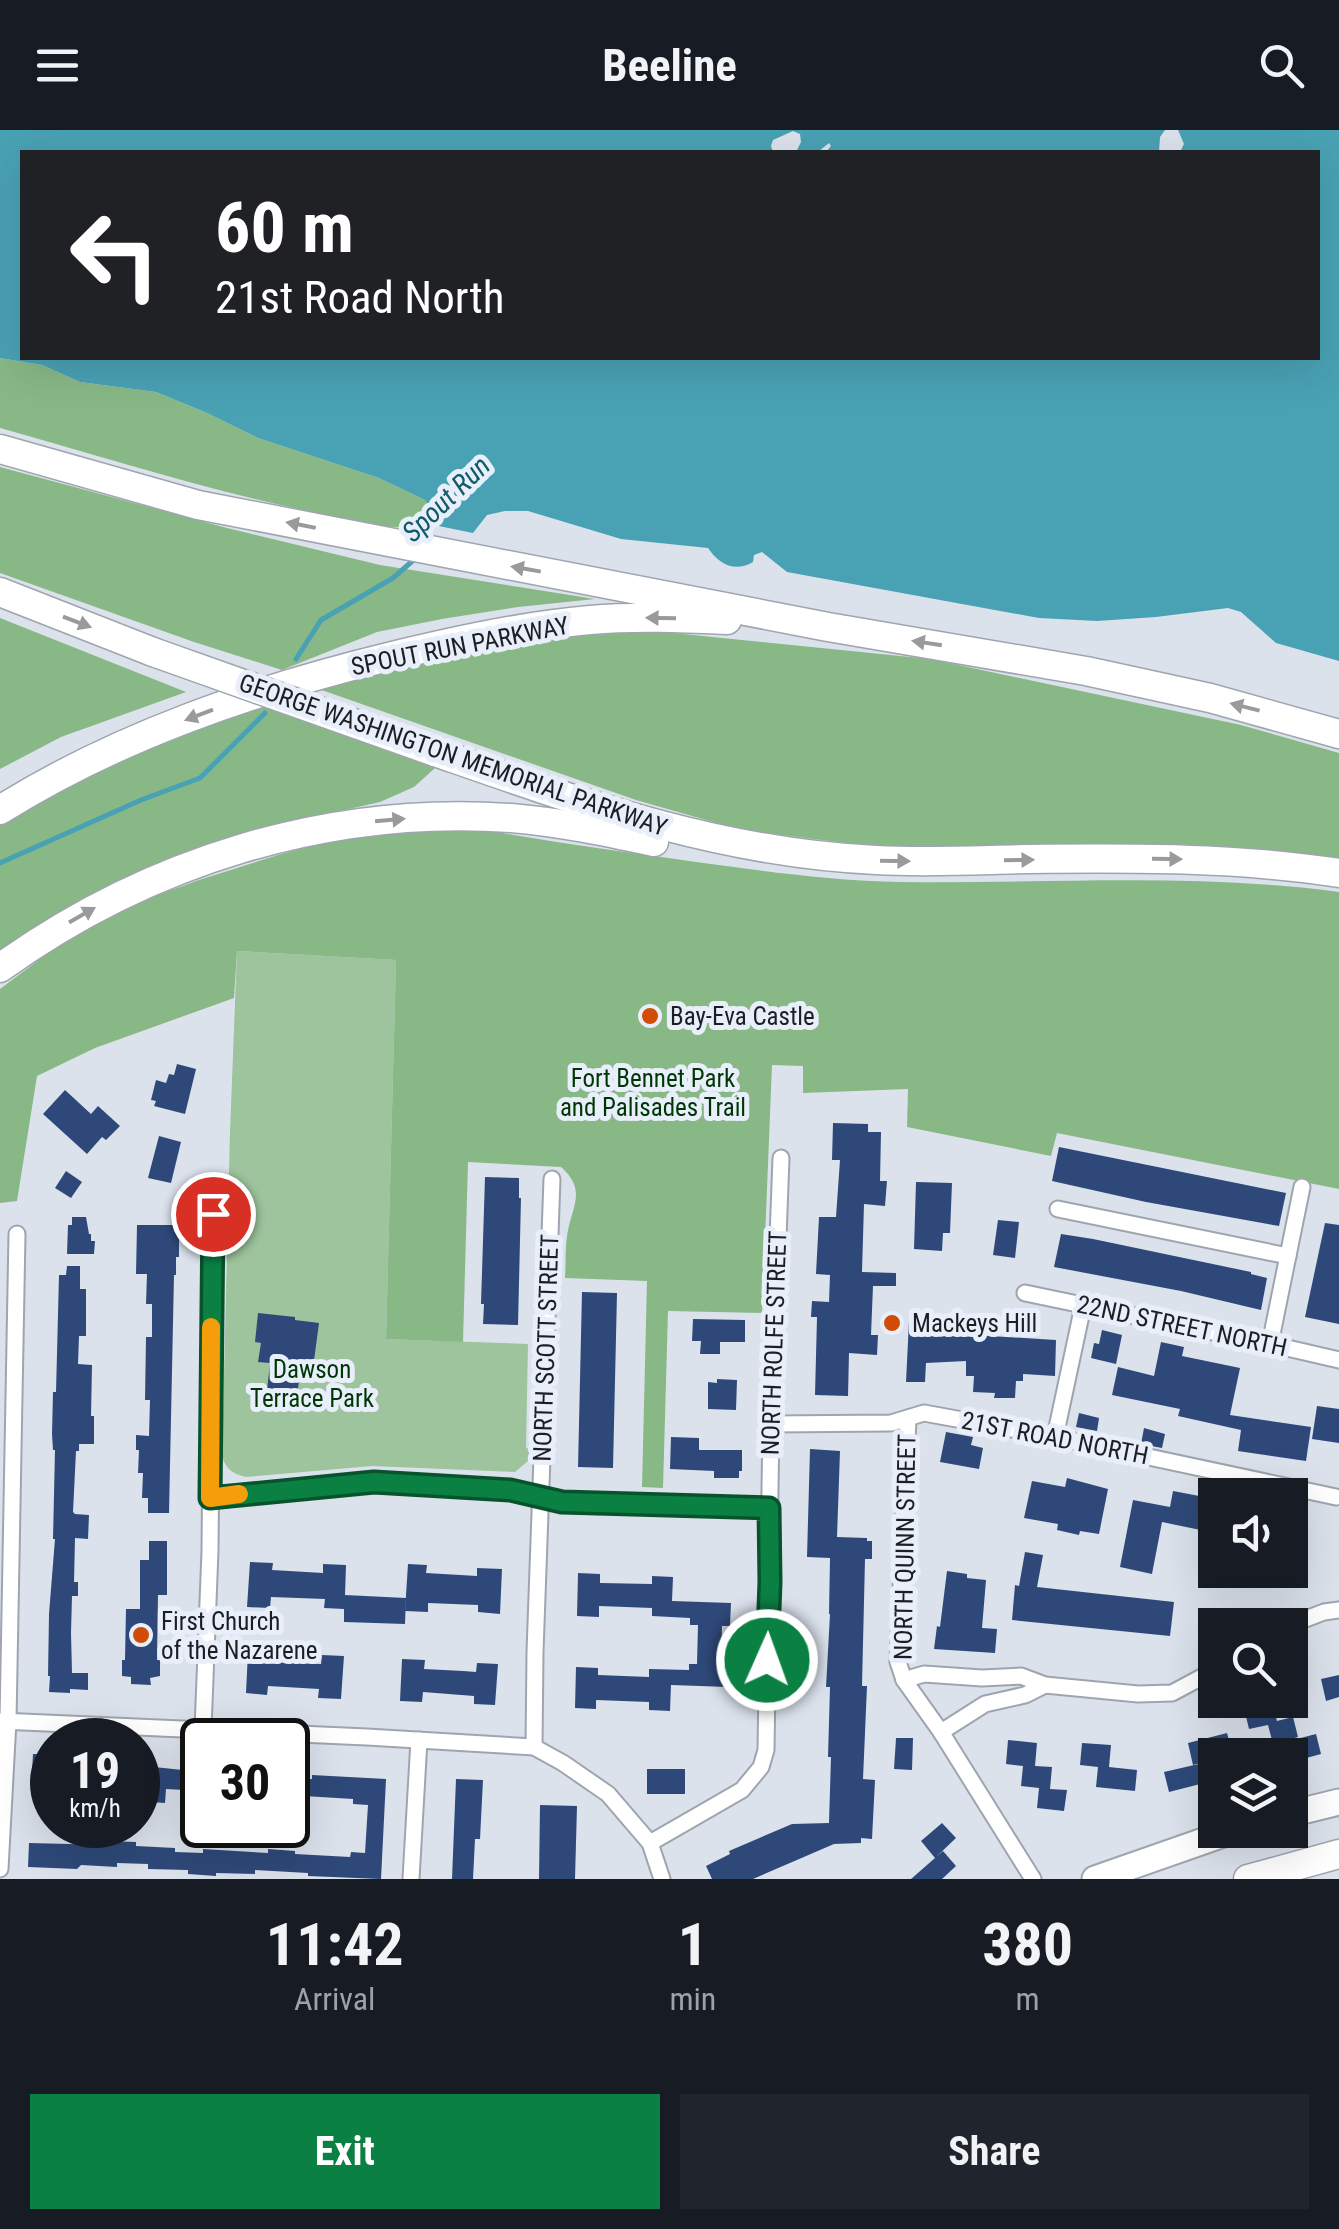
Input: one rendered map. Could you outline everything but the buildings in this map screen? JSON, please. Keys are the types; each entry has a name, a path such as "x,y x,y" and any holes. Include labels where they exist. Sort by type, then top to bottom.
{"highway":[{"path":"0,449 198,505 828,627 1149,684 1339,734"},
{"name":"GEORGE WASHINGTON MEMORIAL PARKWAY","path":"0,592 153,652 435,752 642,822 728,842 821,856 912,861 1207,860 1339,873"},
{"name":"SPOUT RUN PARKWAY","path":"0,810 98,758 197,716 320,675 423,648 620,618 828,627"},
{"path":"0,968 74,919 171,872 278,838 352,824 434,817 512,818 724,856 821,856"},
{"path":"1248,1879 1339,1854"}],"main road":[{"path":"1308,1810 1339,1802"},
{"path":"1095,1879 1198,1843"}],"street":[{"name":"NORTH ROLFE STREET","path":"650,1843 742,1790 761,1767 766,1739 771,1424 781,1158"},
{"name":"NORTH SCOTT STREET","path":"534,1747 552,1180"},
{"path":"1270,1344 1302,1187"},
{"path":"1058,1209 1288,1256"},
{"path":"203,1718 213,1214"},
{"path":"1,1879 18,1234"},
{"name":"22ND STREET NORTH","path":"1025,1293 1339,1360"},
{"path":"1055,1436 1083,1306"},
{"name":"21ST ROAD NORTH","path":"771,1424 890,1423 924,1413 1055,1436 1336,1497"},
{"name":"NORTH QUINN STREET","path":"908,1418 898,1662 904,1680 1033,1879"},
{"path":"210,1498 374,1482 510,1490 562,1502 769,1508"},
{"path":"1308,1618 1339,1610"},
{"path":"904,1680 924,1674 1022,1676 1045,1685 1138,1694 1172,1693 1198,1679"},
{"path":"941,1732 984,1704 1025,1695 1045,1685"},
{"path":"4,1721 180,1728"},
{"path":"310,1734 534,1747 608,1794 650,1843 662,1879"},
{"path":"411,1879 419,1740"}],"green space":[{"path":"0,358 42,365 80,382 156,392 258,438 379,478 425,500 433,514 429,524 417,526 368,524 207,487 0,428"},
{"path":"0,467 380,565 595,599 518,607 377,632 282,670 0,573"},
{"path":"0,618 186,692 61,737 0,769"},
{"path":"654,631 930,659 1241,725 1339,753 1339,860 1177,844 931,850 741,830 636,800 313,687 443,654 561,637"},
{"path":"257,704 435,768 414,787 380,802 224,842 0,957 0,823 110,766"},
{"name":"Fort Bennet Park and Palisades Trail","path":"464,826 696,862 849,880 1230,882 1339,892 1339,1189 1057,1133 1051,1156 907,1127 908,1089 803,1093 803,1066 772,1065 762,1313 668,1311 663,1488 642,1487 647,1281 565,1278 567,1236 576,1192 561,1167 468,1162 463,1342 386,1339 396,960 237,951 234,998 95,1048 37,1076 17,1201 0,1203 0,989 64,941 122,908 199,880 337,839"},
{"name":"Dawson Terrace Park","path":"237,951 396,960 386,1339 528,1344 526,1447 531,1452 528,1461 515,1472 372,1466 246,1477 231,1471 224,1461"}],"water":[{"path":"0,130 1165,130 1159,150 828,150 829,143 820,150 797,150 800,134 793,131 773,140 772,150 20,150 20,360 1320,360 1320,150 1181,150 1184,144 1178,130 1339,130 1339,661 1276,643 1241,612 1228,608 1097,621 1039,618 787,572 762,552 754,555 753,562 733,567 708,548 621,539 528,511 487,515 473,533 429,524 433,514 425,500 379,478 258,438 156,392 80,382 42,365 0,358"}],"waterway":[{"name":"Spout Run","path":"296,659 321,620 393,578 417,557"},
{"name":"Spout Run","path":"0,863 200,778 265,713"}],"slow traffic":[{"path":"211,1327 210,1498 239,1494"}],"place":[{"name":"Bay-Eva Castle","path":"650,1016"},
{"name":"Mackeys Hill","path":"892,1323"},
{"name":"First Church of the Nazarene","path":"141,1635"}],"route":[{"path":"213,1214 210,1498 374,1482 510,1490 562,1502 769,1508 767,1660"}]}
